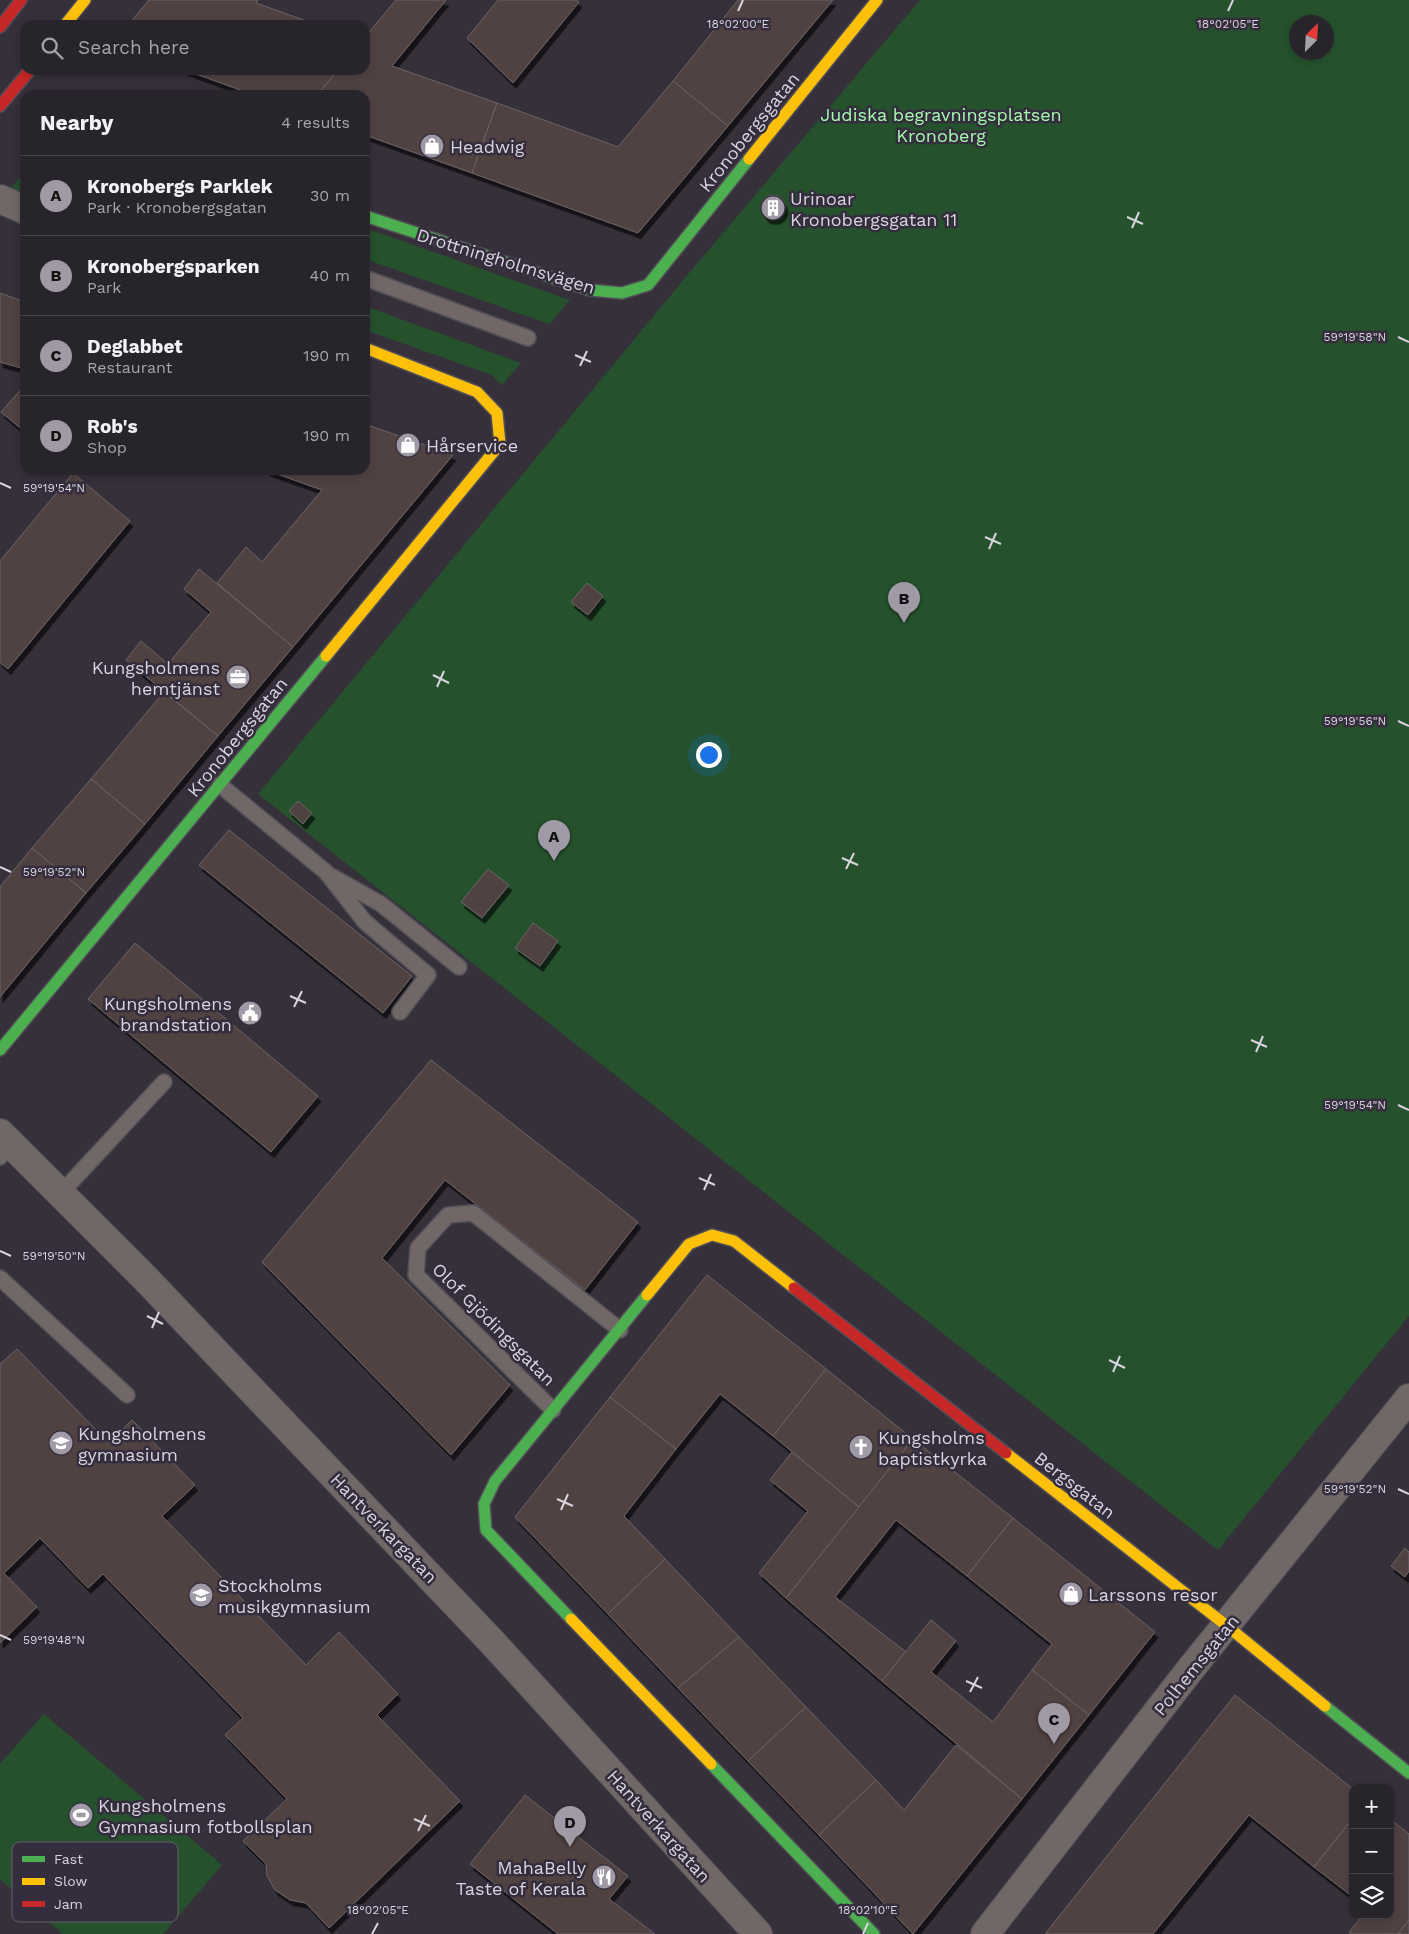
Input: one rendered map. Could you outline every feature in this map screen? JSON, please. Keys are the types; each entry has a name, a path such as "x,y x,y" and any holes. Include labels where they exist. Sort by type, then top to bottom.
{"street":[{"path":"0,27 21,0"},
{"path":"69,20 85,0"},
{"name":"Kronobergsgatan","path":"648,285 877,0"},
{"path":"9,98 26,75"},
{"path":"0,199 20,208"},
{"name":"Drottningholmsvägen","path":"370,218 590,290 622,293 648,285"},
{"name":"Kronobergsgatan","path":"0,1050 500,444 497,413 477,392 370,350"},
{"name":"Hantverkargatan","path":"4,1145 61,1193 144,1277 492,1642 758,1934"},
{"name":"Olof Gjödingsgatan","path":"712,1234 689,1244 495,1482 485,1497 483,1512 486,1530 874,1934"},
{"name":"Bergsgatan","path":"712,1234 734,1241 1227,1626 1409,1773"},
{"name":"Polhemsgatan","path":"985,1934 1183,1679 1409,1398"}],"lane":[{"path":"370,280 528,338"},
{"path":"220,785 326,872 381,904 459,967"},
{"path":"326,872 365,922 428,975 400,1012"},
{"path":"61,1193 164,1082"},
{"name":"Olof Gjödingsgatan","path":"553,1410 416,1275 418,1248 448,1215 473,1213 620,1330"},
{"path":"0,1278 126,1395"}],"green space":[{"name":"Judiska begravningsplatsen Kronoberg","path":"920,0 1409,0 1409,1316 1218,1550 258,794 685,278"},
{"path":"20,177 20,192 10,190"},
{"path":"370,230 570,300 549,324 370,261"},
{"path":"370,308 521,363 502,385 492,375 370,332"},
{"path":"44,1714 222,1865 178,1916 178,1842 12,1842 12,1889 0,1879 0,1764"},
{"path":"49,1922 173,1922 163,1934 63,1934"}],"building":[{"path":"149,0 258,0 256,3 304,20 132,20"},
{"path":"396,0 446,0 392,66 497,103 472,173 370,137 370,90 321,90 334,75 370,75 370,31"},
{"path":"498,0 576,0 579,2 513,83 467,38"},
{"path":"738,0 833,0 728,126 673,81"},
{"path":"199,75 334,75 321,90 240,90"},
{"path":"673,81 728,126 638,233 472,173 497,103 618,147"},
{"name":"Urinoar Kronobergsgatan 11","path":"773,195 782,198 785,207 782,216 773,219 764,216 761,207 764,198"},
{"path":"0,293 20,300 20,368 0,362"},
{"path":"20,391 20,428 1,412"},
{"path":"370,426 453,455 293,647 217,583 246,547 262,562 322,490 280,475 370,475"},
{"path":"71,475 75,475 130,521 8,669 0,662 0,561"},
{"path":"199,569 293,647 218,736 126,660 141,641 168,664 211,612 184,589"},
{"path":"587,583 603,596 588,615 571,602"},
{"path":"164,692 218,736 145,824 91,779"},
{"path":"91,779 145,824 86,893 32,848"},
{"path":"298,801 312,813 303,824 289,811"},
{"path":"229,830 412,976 383,1013 199,865"},
{"path":"32,848 86,893 0,997 0,887"},
{"path":"488,869 509,885 482,918 461,902"},
{"path":"533,923 558,941 540,966 515,948"},
{"path":"135,943 318,1096 271,1152 88,999"},
{"path":"431,1060 638,1222 585,1290 445,1180 382,1258 510,1385 451,1455 262,1262"},
{"path":"707,1275 826,1369 773,1436 720,1394 676,1449 610,1397"},
{"path":"17,1349 109,1443 132,1420 195,1485 162,1516 306,1665 339,1632 398,1694 377,1715 460,1801 329,1928 306,1903 290,1900 275,1890 267,1876 266,1864 243,1841 287,1799 225,1735 243,1718 103,1574 88,1588 40,1538 4,1573 37,1607 0,1643 0,1364"},
{"path":"826,1369 913,1439 859,1507 773,1436"},
{"path":"610,1397 676,1449 624,1516 665,1559 608,1614 515,1517"},
{"path":"913,1439 1013,1518 967,1576 896,1520 835,1597 906,1652 882,1681 786,1598"},
{"path":"792,1452 859,1507 786,1598 759,1573 808,1511 770,1480"},
{"path":"1013,1518 1155,1632 1089,1715 1032,1670 1052,1644 967,1576"},
{"path":"1405,1548 1409,1552 1409,1571 1405,1577 1391,1566"},
{"path":"665,1559 739,1637 678,1688 608,1614"},
{"path":"931,1620 956,1641 931,1672 993,1722 1032,1670 1089,1715 1022,1799 882,1681"},
{"path":"739,1637 806,1707 748,1761 678,1688"},
{"path":"1235,1695 1349,1786 1349,1823 1314,1867 1249,1815 1153,1934 1045,1934"},
{"path":"806,1707 876,1780 819,1835 748,1761"},
{"path":"956,1745 1022,1799 913,1934 819,1835 876,1780 904,1810"},
{"path":"525,1795 628,1876 609,1899 655,1934 558,1934 470,1864"},
{"path":"1394,1822 1409,1834 1409,1920 1398,1934 1352,1934 1349,1932 1360,1919 1394,1919"},
{"path":"1349,1823 1349,1894 1314,1867"},
{"path":"1409,1920 1409,1934 1398,1934"}],"traffic: fast":[{"path":"370,218 590,290 622,293 648,285 749,159"},
{"path":"0,1050 326,656"},
{"path":"571,1619 486,1530 484,1504 495,1481 647,1295"},
{"path":"1325,1706 1409,1773"},
{"path":"711,1764 874,1934"}],"traffic: slow":[{"path":"69,20 85,0"},
{"path":"749,159 877,0"},
{"path":"326,656 500,444 497,413 477,392 370,350"},
{"path":"647,1295 689,1244 712,1235 734,1241 794,1288"},
{"path":"1006,1453 1227,1626 1325,1706"},
{"path":"571,1619 711,1764"}],"traffic: jam":[{"path":"0,27 21,0"},
{"path":"0,106 26,75"},
{"path":"794,1288 1006,1453"}],"place":[{"name":"Headwig","path":"432,146"},
{"name":"Urinoar Kronobergsgatan 11","path":"773,208"},
{"name":"Hårservice","path":"408,445"},
{"name":"Kronobergsparken","path":"904,623"},
{"name":"Kungsholmens hemtjänst","path":"238,677"},
{"name":"Kronobergs Parklek","path":"554,861"},
{"name":"Kungsholmens brandstation","path":"250,1013"},
{"name":"Kungsholmens gymnasium","path":"61,1443"},
{"name":"Kungsholms baptistkyrka","path":"861,1447"},
{"name":"Larssons resor","path":"1071,1594"},
{"name":"Stockholms musikgymnasium","path":"201,1595"},
{"name":"Deglabbet","path":"1054,1744"},
{"name":"Kungsholmens Gymnasium fotbollsplan","path":"81,1815"},
{"name":"Rob's","path":"570,1847"},
{"name":"MahaBelly Taste of Kerala","path":"604,1877"}]}
